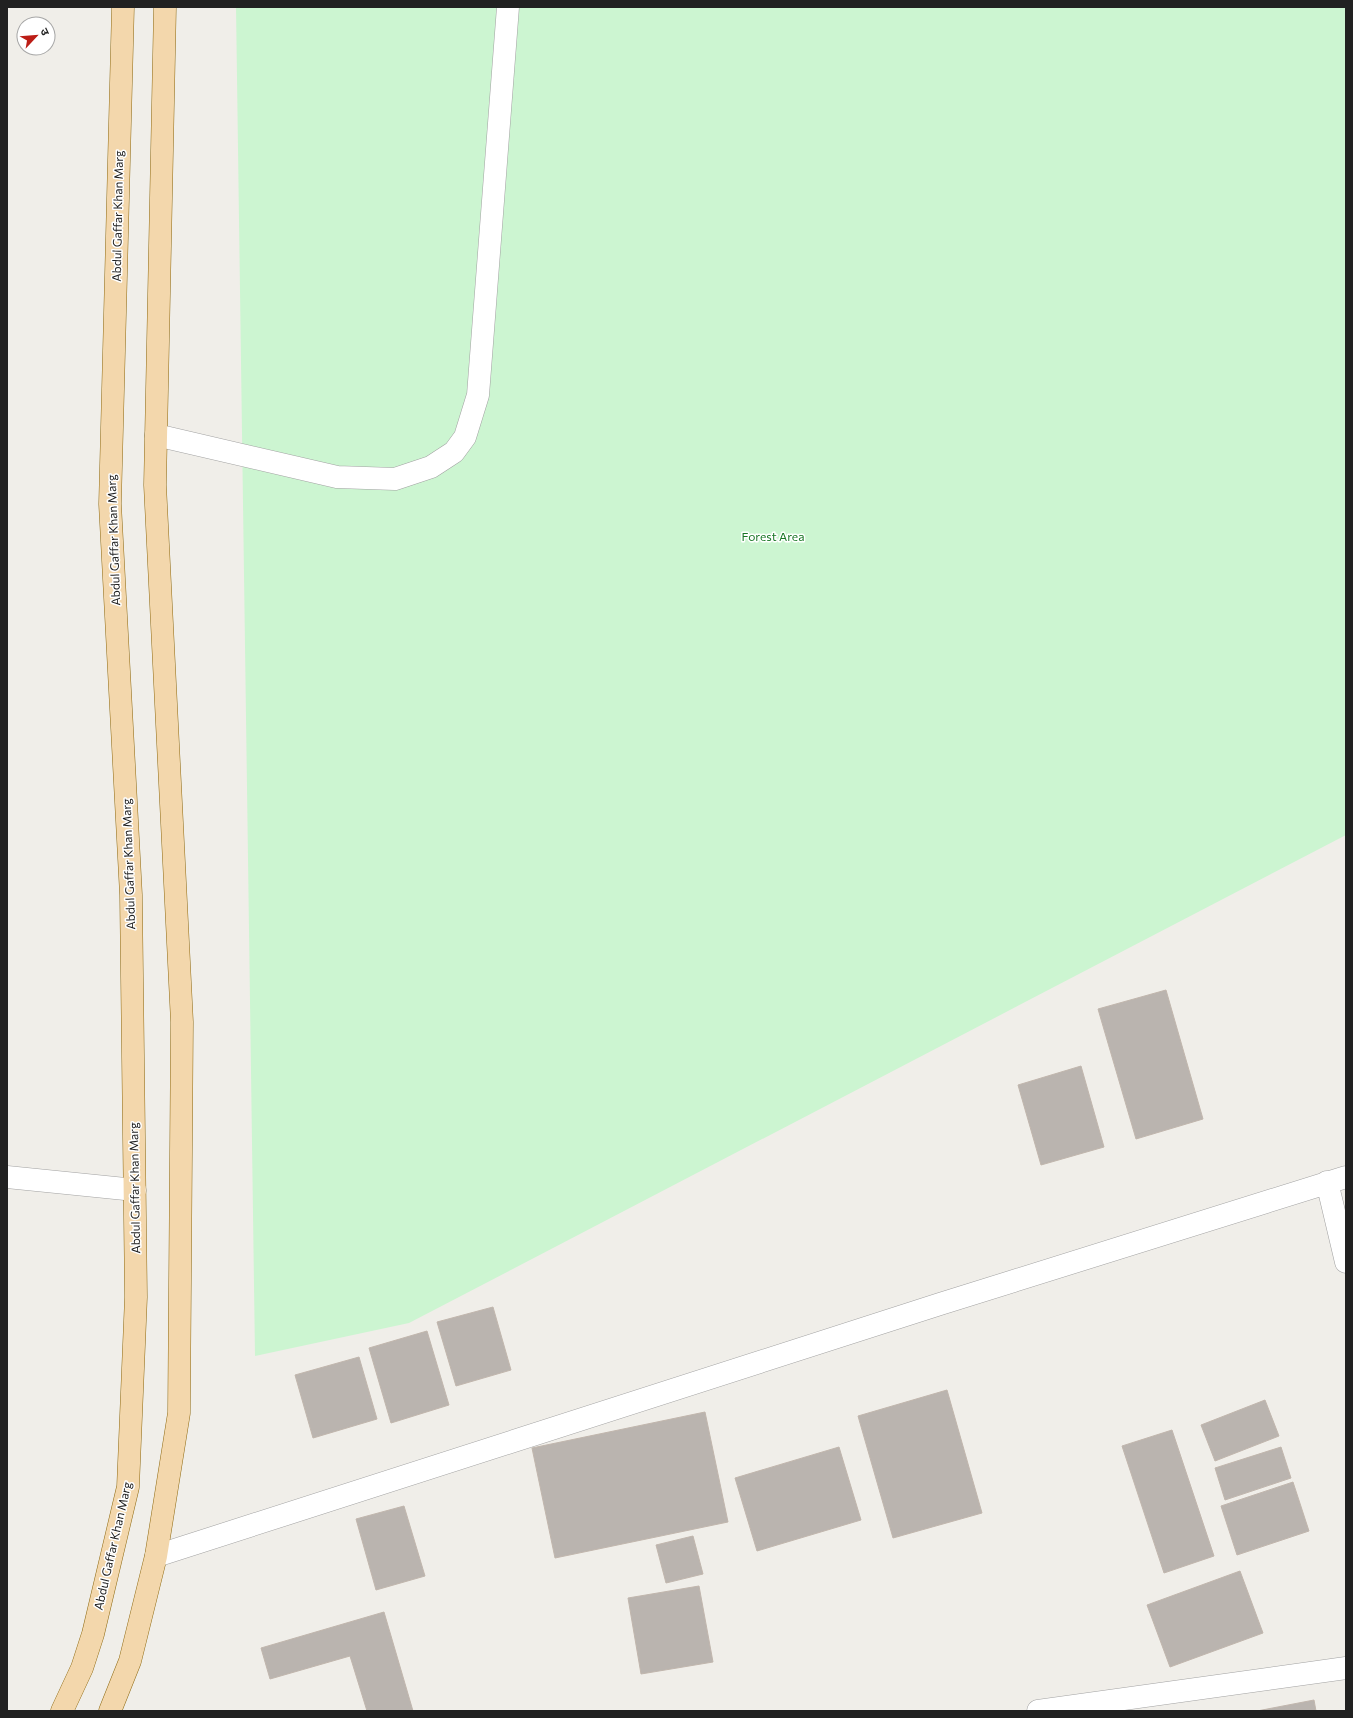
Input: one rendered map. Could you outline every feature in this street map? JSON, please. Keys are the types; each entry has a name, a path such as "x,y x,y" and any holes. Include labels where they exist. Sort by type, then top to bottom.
{"main road":[{"name":"Abdul Gaffar Khan Marg","path":"62,1711 82,1668 93,1634 128,1487 136,1297 132,895 110,504 123,7"},
{"path":"110,1711 130,1661 156,1556 179,1413 182,1022 155,485 165,7"}],"street":[{"path":"156,435 336,477 395,479 431,467 454,452 465,437 478,395 508,7"},
{"path":"7,1177 135,1190"},
{"path":"156,1556 940,1304 1336,1180 1346,1262"},
{"path":"1038,1711 1346,1668"}],"green space":[{"name":"Forest Area","path":"236,7 1346,7 1346,835 409,1323 255,1356"}],"building":[{"path":"1166,990 1203,1119 1136,1139 1098,1009"},
{"path":"1081,1066 1104,1147 1041,1165 1018,1085"},
{"path":"493,1307 511,1370 456,1386 437,1322"},
{"path":"427,1331 449,1405 391,1423 369,1348"},
{"path":"359,1357 377,1419 313,1438 295,1375"},
{"path":"947,1390 982,1513 893,1538 858,1416"},
{"path":"1265,1400 1279,1436 1215,1461 1201,1425"},
{"path":"705,1412 728,1522 555,1558 532,1448"},
{"path":"1172,1430 1214,1556 1164,1573 1122,1446"},
{"path":"839,1447 861,1520 757,1551 735,1478"},
{"path":"1281,1447 1291,1478 1225,1500 1215,1468"},
{"path":"1293,1482 1309,1531 1237,1555 1221,1506"},
{"path":"404,1506 425,1576 376,1590 356,1519"},
{"path":"693,1536 703,1574 666,1583 656,1545"},
{"path":"1240,1571 1263,1633 1170,1667 1147,1605"},
{"path":"699,1586 713,1662 641,1674 628,1598"},
{"path":"384,1612 413,1711 367,1711 350,1656 270,1679 261,1648"},
{"path":"1314,1700 1316,1711 1257,1711"}]}
